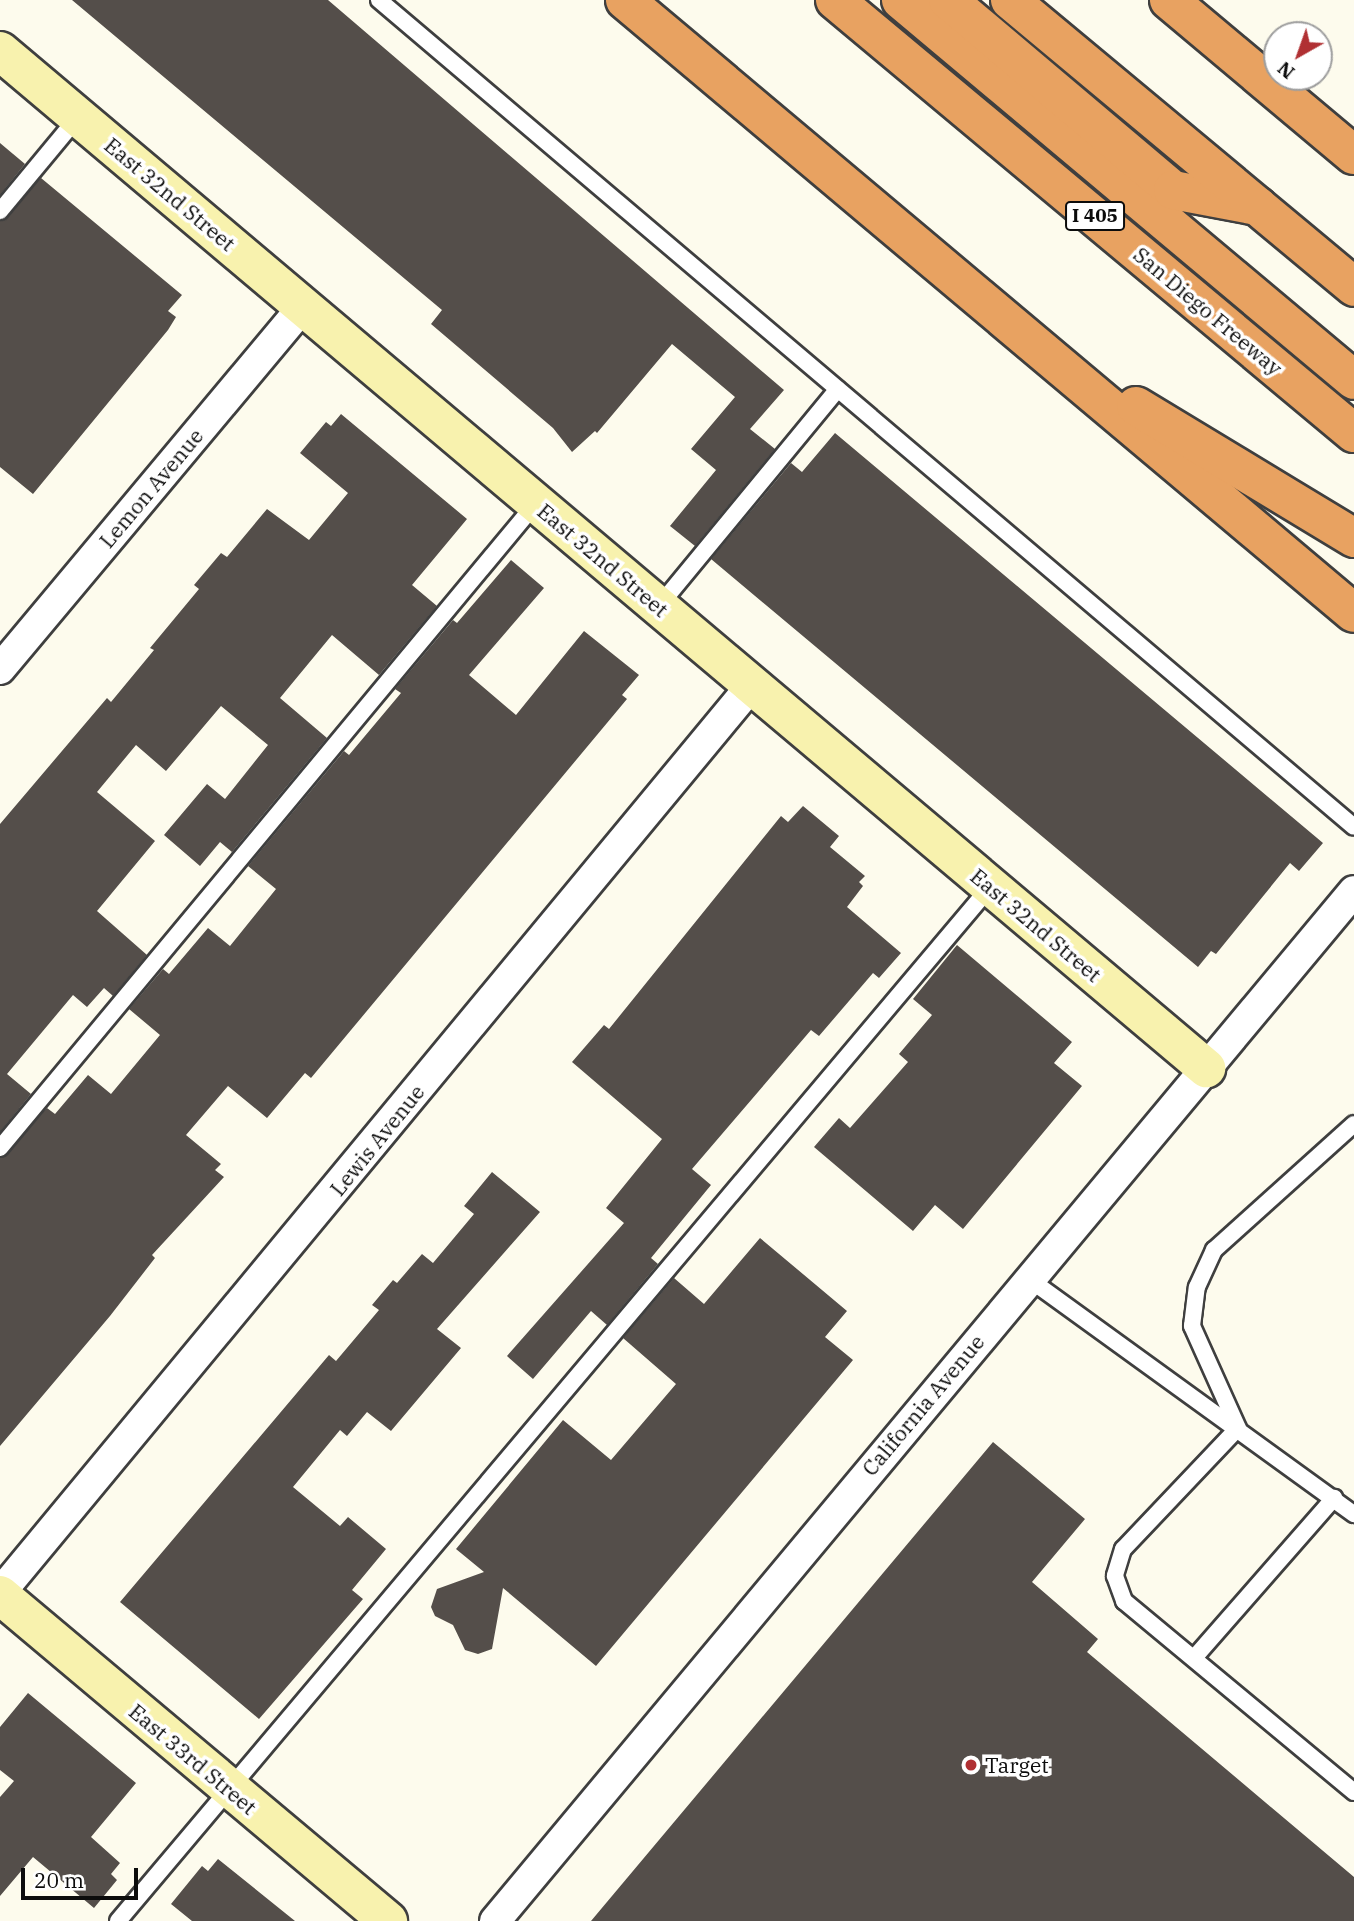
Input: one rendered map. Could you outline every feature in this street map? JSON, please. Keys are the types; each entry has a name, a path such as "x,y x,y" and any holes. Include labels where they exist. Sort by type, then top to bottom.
{"highway":[{"path":"625,0 1354,613"},
{"name":"San Diego Freeway","path":"835,0 1354,433"},
{"path":"901,0 1354,380"},
{"path":"947,0 1172,190 1259,207"},
{"path":"1010,0 1354,287"},
{"path":"1169,0 1354,155"},
{"path":"1029,341 1354,538"}],"street":[{"name":"East 32nd Street","path":"0,51 1206,1068"},
{"name":"Lemon Avenue","path":"0,669 303,306"},
{"name":"Lewis Avenue","path":"0,1594 752,685"},
{"name":"California Avenue","path":"495,1921 1354,891"},
{"name":"East 33rd Street","path":"0,1594 388,1921"}],"lane":[{"path":"379,0 1354,827"},
{"path":"0,211 78,117"},
{"path":"658,606 838,390"},
{"path":"0,1148 536,503"},
{"path":"118,1921 990,887"},
{"path":"1238,1428 1192,1326 1197,1287 1213,1250 1354,1124"},
{"path":"1029,1279 1354,1514"},
{"path":"1238,1428 1123,1549 1115,1576 1124,1601 1354,1792"},
{"path":"1194,1658 1334,1498"}],"building":[{"path":"72,0 328,0 784,390 750,429 775,449 695,546 670,526 716,470 691,449 735,397 672,344 597,433 595,431 572,452 553,428 431,324 442,310"},
{"path":"0,143 25,164 0,195"},
{"path":"41,178 182,295 168,311 176,317 168,330 33,494 0,467 0,221"},
{"path":"341,414 467,519 412,585 437,606 379,675 332,635 280,698 327,738 232,852 220,842 200,866 164,835 207,784 225,799 268,745 221,706 166,771 136,745 97,792 155,841 97,911 147,955 113,996 104,988 87,1007 73,995 7,1074 31,1094 0,1132 0,824 107,698 111,702 154,650 150,648 199,589 194,585 221,553 227,557 267,509 309,540 348,493 300,453 326,422 331,426"},
{"path":"835,433 1323,843 1299,871 1290,863 1216,954 1211,951 1198,967 711,559 791,463 802,472"},
{"path":"511,560 544,588 469,675 516,715 584,631 639,675 622,695 627,699 311,1078 305,1073 267,1118 228,1086 186,1135 221,1164 215,1170 224,1177 152,1255 155,1258 110,1316 0,1446 0,1158 47,1108 55,1114 88,1075 111,1094 160,1035 129,1009 163,969 169,974 208,928 230,946 276,889 248,866 344,751 349,755 401,693 395,689 453,620 457,623"},
{"path":"803,806 839,836 830,847 865,876 859,882 863,886 847,907 901,953 879,978 873,973 819,1036 811,1030 692,1169 711,1185 651,1258 658,1264 607,1325 591,1311 533,1379 507,1356 624,1223 606,1208 662,1139 572,1062 604,1025 609,1029 781,816 788,822"},
{"path":"957,945 1072,1042 1054,1063 1082,1086 963,1229 935,1205 913,1231 814,1147 839,1118 850,1128 908,1062 899,1054 932,1015 913,999"},
{"path":"492,1172 540,1212 437,1329 461,1348 391,1431 367,1412 347,1436 340,1430 293,1487 340,1526 348,1517 386,1549 352,1590 363,1599 259,1719 120,1602 329,1355 336,1361 379,1310 372,1305 393,1280 397,1283 422,1254 433,1263 474,1214 464,1206"},
{"path":"760,1238 847,1311 825,1337 853,1360 596,1666 503,1588 492,1649 478,1654 465,1650 453,1625 435,1616 431,1607 437,1589 484,1572 456,1549 563,1420 611,1460 676,1384 623,1338 674,1278 704,1304"},
{"name":"Target","path":"993,1442 1085,1519 1032,1582 1098,1639 1087,1652 1354,1877 1354,1921 591,1921"},
{"path":"28,1693 136,1783 91,1837 120,1863 111,1874 117,1880 94,1908 33,1857 0,1896 0,1797 14,1781 0,1770 0,1727"},
{"path":"218,1859 295,1921 192,1921 171,1904 202,1866 208,1871"}],"place":[{"name":"Target","path":"971,1765"}]}
